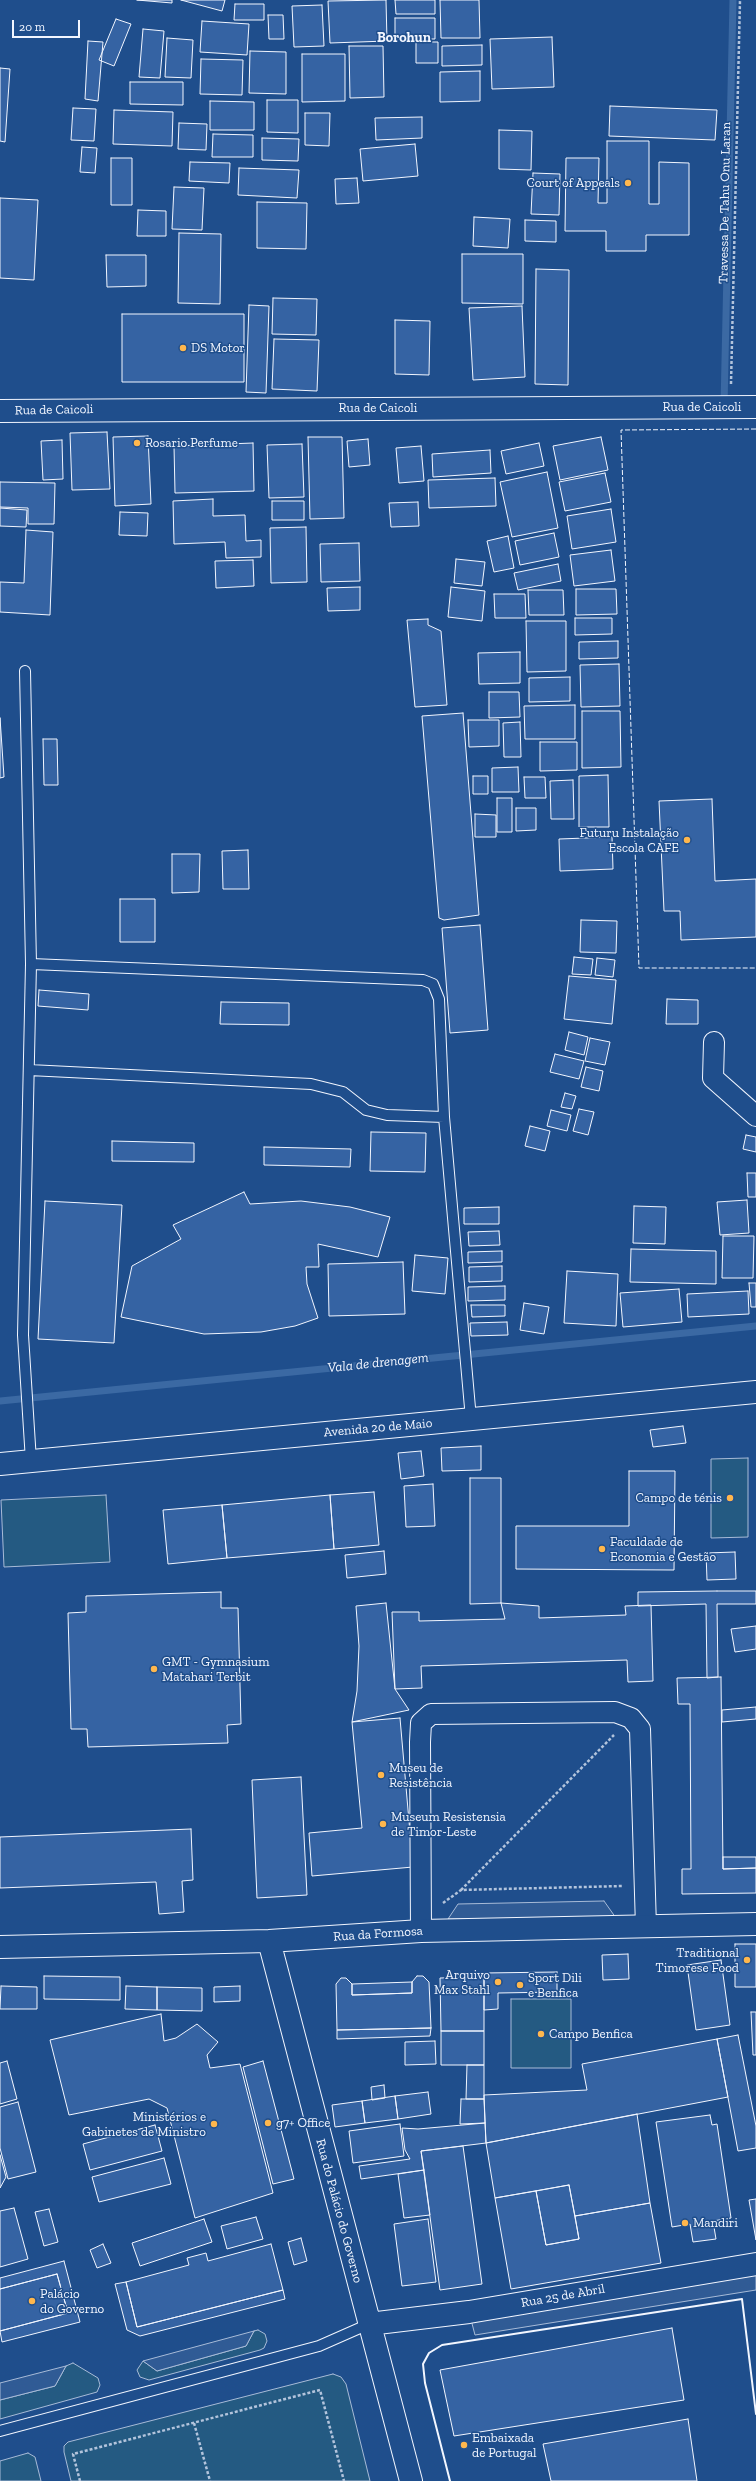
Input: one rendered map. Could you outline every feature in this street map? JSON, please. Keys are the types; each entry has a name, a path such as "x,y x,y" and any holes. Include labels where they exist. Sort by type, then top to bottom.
{"street":[{"name":"Rua de Caicoli","path":"0,411 756,407"},
{"path":"714,1042 713,1078 756,1116"},
{"name":"Avenida 20 de Maio","path":"0,1464 756,1392"},
{"path":"421,1931 420,1723 431,1714 615,1712 631,1718 640,1729 646,1927"},
{"name":"Rua da Formosa","path":"0,1947 269,1941 421,1931 756,1924"},
{"name":"Rua do Palácio do Governo","path":"269,1941 410,2481"},
{"name":"Rua 25 de Abril","path":"369,2324 470,2312 756,2264"}],"lane":[{"path":"26,671 31,964 23,1335 31,1461"},
{"path":"31,964 423,980 432,984 439,999 444,1117 471,1420"},
{"path":"29,1070 311,1084 343,1092 366,1110 380,1113 444,1117"},
{"path":"0,2431 319,2346 369,2324"}],"path":[{"name":"Travessa De Tahu Onu Laran","path":"730,407 740,0"},
{"path":"422,1904 442,1904 461,1890 631,1718"},
{"path":"461,1890 644,1886"},
{"path":"80,2481 73,2454 320,2390 344,2481"},
{"path":"194,2423 210,2481"}],"shaded area":[{"name":"Campo de ténis","path":"748,1458 748,1537 711,1538 711,1459"},
{"path":"106,1495 110,1562 4,1567 1,1500"},
{"path":"604,1901 616,1918 448,1919 458,1904"},
{"name":"Campo Benfica","path":"511,1999 571,1999 571,2068 511,2068"},
{"path":"756,2264 756,2290 475,2335 469,2312"},
{"path":"258,2330 265,2334 267,2341 264,2348 260,2350 149,2380 140,2377 137,2370 143,2361 157,2371 246,2346 254,2331"},
{"path":"254,2331 246,2346 157,2371 143,2361"},
{"path":"73,2363 98,2378 100,2385 97,2392 0,2419 0,2400 55,2386 66,2366"},
{"path":"66,2366 55,2386 0,2400 0,2383"},
{"path":"333,2374 341,2377 346,2384 370,2481 71,2481 64,2452 64,2446 68,2442"},
{"path":"28,2453 35,2457 41,2481 0,2481 0,2461"}],"building":[{"path":"137,0 172,0 172,3"},
{"path":"181,0 225,0 222,11"},
{"path":"386,0 387,41 330,43 328,1"},
{"path":"395,0 435,0 435,14 396,14"},
{"path":"440,0 479,0 480,38 441,38"},
{"path":"235,4 264,4 264,20 234,20"},
{"path":"322,5 324,46 294,47 292,6"},
{"path":"268,15 283,15 284,39 269,39"},
{"path":"395,18 435,18 435,39 395,39"},
{"path":"116,19 131,24 114,66 99,60"},
{"path":"202,21 249,24 247,55 200,52"},
{"path":"143,29 164,31 160,78 139,77"},
{"path":"552,37 554,87 492,89 490,39"},
{"path":"167,38 193,40 191,78 165,77"},
{"path":"88,41 103,42 98,101 85,99"},
{"path":"416,42 438,42 438,63 416,63"},
{"path":"482,45 482,65 442,66 442,46"},
{"path":"349,46 383,46 384,97 350,98"},
{"path":"250,51 286,52 286,94 249,93"},
{"path":"302,54 345,54 345,101 302,102"},
{"path":"201,59 243,60 242,95 200,94"},
{"path":"0,68 10,69 5,142 0,141"},
{"path":"480,71 480,101 440,102 440,72"},
{"path":"130,82 183,82 183,105 130,104"},
{"path":"267,100 298,100 298,133 267,132"},
{"path":"210,101 254,102 254,130 210,130"},
{"path":"610,106 717,110 715,140 609,136"},
{"path":"73,108 96,109 94,141 71,140"},
{"path":"114,110 173,112 172,146 113,144"},
{"path":"305,113 330,113 329,146 305,145"},
{"path":"422,117 422,138 376,140 375,118"},
{"path":"179,123 207,124 206,150 178,149"},
{"path":"499,130 532,131 531,170 499,169"},
{"path":"213,134 253,135 253,157 212,157"},
{"path":"262,138 299,139 298,161 262,160"},
{"name":"Court of Appeals","path":"607,141 649,141 649,204 659,204 659,162 689,163 689,235 646,235 646,251 606,251 606,231 565,231 566,158 599,158 598,203 607,203"},
{"path":"415,144 418,176 363,181 360,149"},
{"path":"82,147 97,148 95,173 80,172"},
{"path":"111,158 132,158 132,205 111,205"},
{"path":"190,162 230,163 229,183 189,181"},
{"path":"239,168 299,170 297,198 238,195"},
{"path":"533,173 560,174 559,215 531,214"},
{"path":"357,178 359,203 336,204 335,179"},
{"path":"174,187 204,188 202,230 172,229"},
{"path":"0,198 38,200 34,280 0,278"},
{"path":"257,202 307,203 306,249 257,248"},
{"path":"138,210 166,211 166,236 137,236"},
{"path":"474,217 510,219 508,248 473,246"},
{"path":"525,220 556,221 556,242 525,241"},
{"path":"179,233 221,234 220,304 178,303"},
{"path":"462,254 523,254 523,304 462,303"},
{"path":"106,255 146,255 146,286 107,287"},
{"path":"536,269 569,270 568,385 535,384"},
{"path":"273,298 317,299 316,335 272,334"},
{"path":"249,305 269,306 266,393 246,392"},
{"path":"522,306 525,377 473,380 469,308"},
{"name":"DS Motor","path":"122,314 244,314 244,382 122,382"},
{"path":"395,320 430,321 429,375 395,374"},
{"path":"274,339 319,340 317,391 272,389"},
{"path":"107,432 110,489 72,490 70,433"},
{"path":"148,436 151,504 115,506 113,437"},
{"path":"308,437 342,437 344,518 310,519"},
{"path":"601,437 608,470 560,480 553,446"},
{"path":"368,439 370,465 349,467 347,441"},
{"path":"62,440 63,479 43,480 41,441"},
{"path":"253,443 254,491 175,493 174,446"},
{"path":"539,443 544,466 506,474 501,451"},
{"path":"302,444 304,497 269,498 267,445"},
{"path":"421,446 424,481 399,483 396,448"},
{"path":"490,450 491,473 433,477 432,454"},
{"path":"547,472 558,528 512,537 500,482"},
{"path":"605,473 611,502 565,511 559,482"},
{"path":"495,478 496,506 429,508 428,480"},
{"path":"0,482 55,483 54,524 28,524 28,508 0,507"},
{"path":"213,499 213,516 245,515 246,541 261,540 261,557 226,558 225,542 174,544 173,501"},
{"path":"272,501 304,501 304,520 272,520"},
{"path":"418,502 419,526 391,527 389,503"},
{"path":"0,508 27,510 26,527 0,526"},
{"path":"611,509 616,542 572,549 567,516"},
{"path":"120,512 148,513 147,536 119,535"},
{"path":"306,527 307,582 271,583 270,528"},
{"path":"26,530 53,532 50,615 0,612 0,582 24,583"},
{"path":"554,533 559,557 520,565 515,541"},
{"path":"508,536 514,568 494,572 487,541"},
{"path":"359,543 360,581 321,582 320,544"},
{"path":"611,550 615,581 574,586 570,555"},
{"path":"456,559 485,562 482,586 454,583"},
{"path":"253,560 254,586 216,588 215,561"},
{"path":"558,564 561,581 518,590 514,573"},
{"path":"360,587 360,610 328,611 327,588"},
{"path":"451,587 485,591 482,621 448,617"},
{"path":"576,589 616,589 617,614 576,615"},
{"path":"528,590 563,590 564,615 529,615"},
{"path":"494,594 525,594 526,618 495,618"},
{"path":"575,618 612,618 612,634 575,635"},
{"path":"428,619 428,625 441,631 447,705 415,707 407,620"},
{"path":"526,621 566,621 566,671 527,672"},
{"path":"618,641 618,658 579,659 579,642"},
{"path":"520,652 520,683 479,684 478,653"},
{"path":"619,664 620,706 581,707 580,665"},
{"path":"570,677 570,701 529,702 529,678"},
{"path":"489,692 519,692 520,717 489,718"},
{"path":"575,705 575,739 525,739 524,706"},
{"path":"582,711 620,711 621,767 582,768"},
{"path":"463,713 479,915 444,920 439,918 422,716"},
{"path":"0,718 4,777 0,778"},
{"path":"468,720 499,720 499,746 469,747"},
{"path":"520,722 521,757 504,757 503,723"},
{"path":"43,739 57,739 58,785 44,785"},
{"path":"540,742 577,742 577,770 540,771"},
{"path":"518,767 519,792 492,792 492,768"},
{"path":"608,775 609,827 579,827 579,776"},
{"path":"473,776 488,776 488,794 473,794"},
{"path":"524,777 545,777 546,798 525,798"},
{"path":"573,780 574,819 551,819 550,781"},
{"path":"497,798 512,798 512,832 497,832"},
{"name":"Futuru Instalação Escola CAFE","path":"712,799 715,881 756,879 756,937 681,940 680,911 664,911 659,801"},
{"path":"516,808 536,808 536,830 516,831"},
{"path":"475,814 496,815 496,837 475,837"},
{"path":"612,837 613,869 560,871 559,839"},
{"path":"248,850 249,889 223,889 222,851"},
{"path":"172,854 200,854 199,892 172,893"},
{"path":"120,899 155,899 155,942 120,942"},
{"path":"581,920 617,921 616,953 580,952"},
{"path":"480,925 488,1030 450,1033 442,928"},
{"path":"574,957 593,959 591,975 572,974"},
{"path":"597,958 615,960 613,977 595,975"},
{"path":"569,976 616,980 612,1024 564,1019"},
{"path":"39,990 89,994 88,1010 38,1006"},
{"path":"667,999 698,1000 698,1024 666,1024"},
{"path":"221,1002 289,1003 289,1025 220,1024"},
{"path":"569,1032 588,1037 584,1055 565,1050"},
{"path":"590,1038 610,1042 605,1065 585,1061"},
{"path":"555,1054 584,1061 579,1079 550,1072"},
{"path":"586,1067 603,1071 599,1091 581,1087"},
{"path":"565,1093 576,1096 572,1109 561,1107"},
{"path":"579,1109 594,1112 588,1135 573,1131"},
{"path":"551,1110 571,1115 567,1131 547,1126"},
{"path":"530,1126 550,1131 545,1151 525,1146"},
{"path":"371,1132 426,1133 425,1172 370,1171"},
{"path":"746,1135 756,1137 756,1152 743,1149"},
{"path":"112,1141 194,1143 194,1162 112,1161"},
{"path":"264,1147 351,1149 350,1167 264,1165"},
{"path":"747,1173 756,1173 756,1197 748,1197"},
{"path":"244,1192 250,1204 301,1201 350,1207 390,1217 378,1257 318,1244 319,1267 306,1267 307,1284 318,1318 295,1326 261,1332 204,1334 121,1317 132,1266 181,1239 173,1225"},
{"path":"747,1200 749,1233 720,1235 717,1202"},
{"path":"45,1201 122,1205 114,1343 38,1339"},
{"path":"634,1206 666,1207 665,1244 633,1243"},
{"path":"499,1207 499,1224 464,1224 464,1208"},
{"path":"499,1231 500,1245 469,1246 468,1232"},
{"path":"723,1236 754,1236 753,1278 722,1278"},
{"path":"631,1249 716,1251 716,1284 630,1282"},
{"path":"502,1251 502,1262 468,1263 468,1252"},
{"path":"415,1255 448,1258 445,1294 412,1291"},
{"path":"403,1262 405,1314 329,1316 328,1264"},
{"path":"502,1266 502,1281 469,1282 469,1267"},
{"path":"567,1271 618,1274 616,1326 564,1323"},
{"path":"749,1283 756,1283 756,1307 751,1307"},
{"path":"505,1286 505,1300 468,1301 468,1287"},
{"path":"679,1289 682,1322 623,1327 620,1293"},
{"path":"748,1291 749,1314 688,1317 687,1294"},
{"path":"524,1303 549,1307 544,1334 520,1330"},
{"path":"471,1305 505,1305 505,1316 472,1317"},
{"path":"507,1322 508,1335 471,1336 470,1323"},
{"path":"683,1426 686,1443 653,1447 650,1430"},
{"path":"481,1446 481,1470 442,1471 441,1448"},
{"path":"421,1451 424,1476 401,1479 398,1453"},
{"path":"629,1471 675,1471 674,1570 516,1569 516,1526 629,1526"},
{"path":"470,1478 501,1478 501,1603 470,1604"},
{"path":"433,1484 435,1526 406,1527 404,1486"},
{"path":"374,1492 379,1545 334,1549 330,1495"},
{"path":"330,1495 334,1549 227,1558 222,1505"},
{"path":"222,1505 227,1558 168,1564 163,1510"},
{"path":"384,1551 386,1574 347,1578 345,1555"},
{"path":"735,1552 736,1579 707,1580 706,1553"},
{"path":"756,1591 756,1604 717,1604 718,1677 707,1678 706,1604 638,1606 638,1592"},
{"name":"GMT - Gymnasium Matahari Terbit","path":"221,1592 221,1608 238,1608 241,1724 227,1725 228,1743 88,1747 87,1729 71,1729 68,1613 86,1612 86,1596"},
{"path":"386,1603 395,1689 409,1710 352,1722 357,1691 359,1646 356,1606"},
{"path":"501,1603 539,1606 539,1618 626,1615 625,1606 651,1605 653,1681 628,1682 627,1660 421,1666 422,1688 395,1689 392,1612 419,1612 419,1621 505,1619"},
{"path":"756,1626 756,1649 735,1652 731,1629"},
{"path":"721,1677 723,1869 756,1868 756,1893 682,1894 682,1869 691,1869 690,1704 678,1704 677,1678"},
{"path":"756,1707 756,1719 722,1722 722,1710"},
{"name":"Museu de Resistência","path":"400,1718 413,1867 312,1876 309,1833 362,1828 352,1722"},
{"path":"301,1777 307,1895 257,1898 252,1780"},
{"path":"191,1829 193,1880 182,1881 184,1912 159,1914 156,1882 0,1888 0,1837"},
{"path":"723,1857 756,1857 756,1868 723,1869"},
{"path":"735,1944 756,1944 756,1987 735,1987"},
{"path":"628,1954 629,1979 603,1980 602,1955"},
{"path":"721,1960 730,2025 696,2030 687,1965"},
{"name":"Sport Dili e Benfica","path":"557,1972 557,1992 498,1993 498,2009 484,2010 484,1973"},
{"path":"44,1976 120,1977 120,2000 44,1999"},
{"path":"417,1976 423,1976 429,1982 431,2028 337,2030 336,1984 341,1978 346,1978 352,1984 352,1995 412,1993 412,1982"},
{"path":"484,1977 484,2031 441,2031 440,1978"},
{"path":"412,1982 412,1993 352,1995 352,1984"},
{"path":"1,1986 37,1987 37,2009 0,2009"},
{"path":"126,1986 157,1987 157,2010 125,2009"},
{"path":"240,1986 240,2001 214,2002 214,1987"},
{"path":"157,1987 202,1988 202,2011 157,2010"},
{"path":"751,2012 756,2012 756,2055 753,2055"},
{"name":"Ministérios e Gabinetes de Ministro","path":"161,2014 164,2041 176,2038 197,2024 218,2042 207,2055 210,2068 240,2064 273,2193 195,2218 167,2108 149,2099 69,2115 50,2040"},
{"path":"431,2028 430,2036 337,2039 337,2030"},
{"path":"441,2031 484,2031 484,2065 441,2065"},
{"path":"738,2035 756,2126 756,2148 738,2151 717,2039"},
{"path":"717,2039 728,2097 486,2143 484,2095 587,2090 582,2064"},
{"path":"435,2041 436,2064 405,2065 405,2042"},
{"path":"7,2061 17,2099 0,2104 0,2063"},
{"name":"g7+ Office","path":"263,2061 294,2179 273,2184 243,2067"},
{"path":"467,2065 484,2065 484,2099 466,2099"},
{"path":"384,2085 385,2098 372,2100 371,2087"},
{"path":"428,2092 431,2114 398,2119 395,2096"},
{"path":"395,2096 398,2119 365,2123 362,2101"},
{"path":"461,2099 484,2099 485,2123 460,2124"},
{"path":"362,2101 365,2123 335,2127 332,2105"},
{"path":"18,2102 36,2172 8,2179 0,2148 0,2107"},
{"path":"637,2114 650,2203 575,2216 569,2185 495,2198 486,2143"},
{"path":"710,2115 712,2125 717,2124 731,2218 713,2221 716,2239 693,2242 690,2224 672,2227 656,2122"},
{"path":"485,2123 486,2143 421,2151 424,2170 361,2179 359,2166 410,2159 405,2150 402,2128 418,2129"},
{"path":"400,2124 404,2156 353,2163 349,2131"},
{"path":"155,2125 162,2151 90,2170 83,2144"},
{"path":"463,2146 482,2284 440,2290 421,2151"},
{"path":"0,2155 6,2177 0,2188"},
{"path":"164,2158 171,2184 99,2202 92,2177"},
{"path":"424,2170 430,2215 404,2218 398,2174"},
{"path":"569,2185 579,2239 546,2245 536,2191"},
{"path":"536,2191 546,2245 579,2239 575,2216 650,2203 661,2263 511,2289 495,2198"},
{"path":"756,2199 756,2240 749,2200"},
{"path":"14,2208 28,2259 0,2267 0,2211"},
{"path":"49,2209 58,2242 44,2246 35,2212"},
{"path":"256,2217 263,2239 227,2249 221,2226"},
{"path":"204,2219 212,2242 140,2266 132,2243"},
{"path":"428,2219 436,2282 402,2286 394,2224"},
{"path":"301,2238 307,2261 294,2265 288,2242"},
{"path":"103,2244 111,2263 97,2268 90,2250"},
{"path":"271,2244 283,2290 137,2327 126,2282 189,2265 187,2258 206,2253 208,2261"},
{"path":"64,2261 80,2322 2,2342 0,2331 68,2313 57,2274 0,2289 0,2278"},
{"name":"Palácio do Governo","path":"57,2274 68,2313 0,2331 0,2289"},
{"path":"126,2282 137,2327 283,2290 285,2299 140,2336 127,2330 115,2284"},
{"path":"672,2328 684,2400 454,2436 440,2370"},
{"path":"688,2419 697,2481 551,2481 543,2444"}],"waterway":[{"path":"724,406 733,0"},
{"name":"Vala de drenagem","path":"0,1401 756,1326"}],"fence":[{"path":"756,429 621,430 639,968 756,968"}],"wall":[{"path":"450,2481 425,2383 423,2364 429,2353 442,2345 742,2299 756,2414"}],"place":[{"name":"Court of Appeals","path":"628,183"},
{"name":"DS Motor","path":"183,348"},
{"name":"Rosario Perfume","path":"137,443"},
{"name":"Futuru Instalação Escola CAFE","path":"687,840"},
{"name":"Campo de ténis","path":"730,1498"},
{"name":"Faculdade de Economia e Gestão","path":"602,1549"},
{"name":"GMT - Gymnasium Matahari Terbit","path":"154,1669"},
{"name":"Museu de Resistência","path":"381,1775"},
{"name":"Museum Resistensia de Timor-Leste","path":"383,1824"},
{"name":"Traditional Timorese Food","path":"747,1960"},
{"name":"Arquivo Max Stahl","path":"498,1982"},
{"name":"Sport Dili e Benfica","path":"520,1985"},
{"name":"Campo Benfica","path":"541,2034"},
{"name":"g7+ Office","path":"268,2123"},
{"name":"Ministérios e Gabinetes de Ministro","path":"214,2124"},
{"name":"Mandiri","path":"685,2223"},
{"name":"Palácio do Governo","path":"32,2301"},
{"name":"Embaixada de Portugal","path":"464,2445"}],"district":[{"name":"Borohun","path":"404,38"}]}
